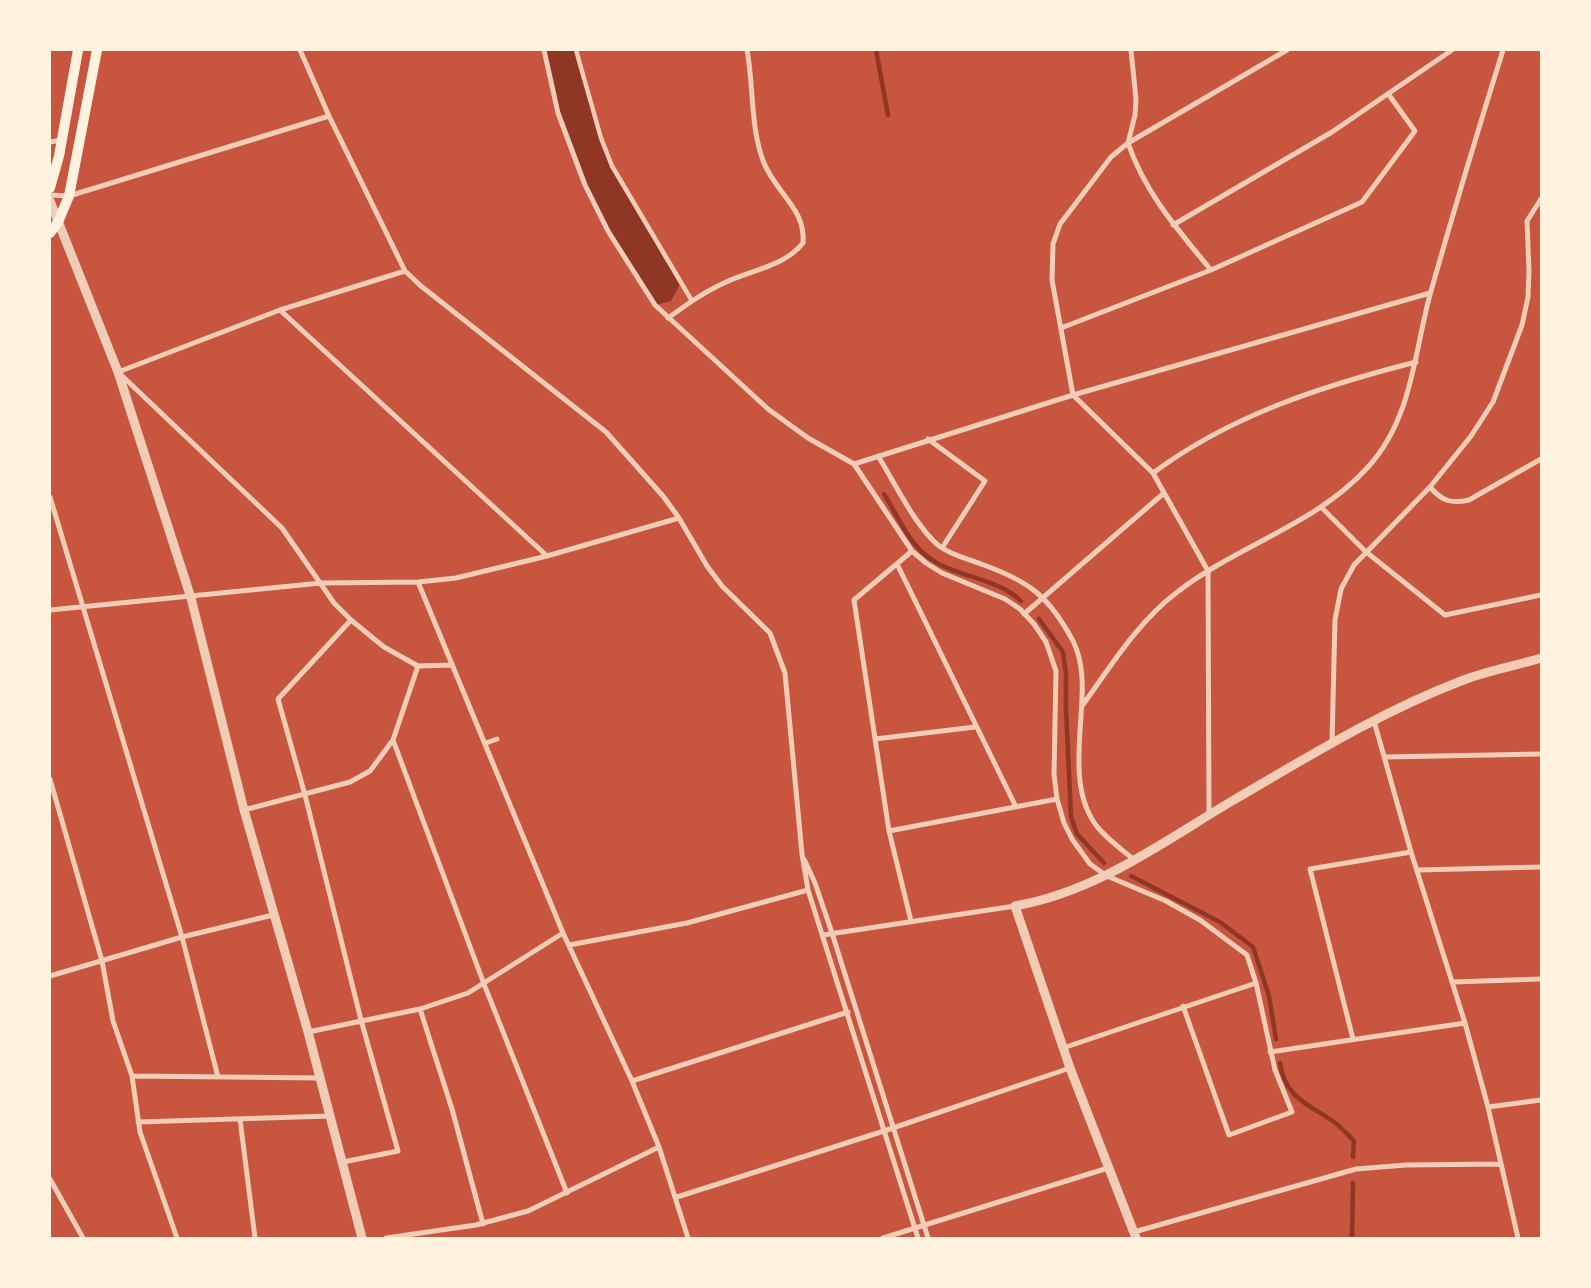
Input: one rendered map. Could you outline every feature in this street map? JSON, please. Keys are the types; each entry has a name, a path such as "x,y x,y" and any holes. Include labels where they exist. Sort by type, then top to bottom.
{"main road":[{"path":"50,188 62,140 78,50"},
{"path":"50,233 58,222 69,196 97,50"}],"street":[{"path":"300,50 329,116 405,271 421,286 606,432 658,489 679,518 707,566 722,586 770,633 782,659 787,688 802,854 808,890 918,1238"},
{"path":"544,50 558,113 585,185 608,231 641,285 668,318 768,410 808,438 854,464 912,551 942,573 989,591 1024,614 1046,642 1056,671 1054,774 1057,799 1064,822 1080,852 1090,864 1107,876 1166,901 1200,920 1247,954 1256,983 1270,1052 1280,1086 1292,1112 1229,1135 1183,1006"},
{"path":"576,50 601,138 612,166 692,301"},
{"path":"668,318 692,301 725,282 783,260 796,252 802,243 802,220 779,190 763,161 759,146 747,50"},
{"path":"1131,50 1136,99 1135,116 1128,143 1142,177 1173,225 1211,270"},
{"path":"1209,814 1208,571 1153,473 1073,395 1051,267 1056,232 1069,210 1111,157 1128,143 1287,50"},
{"path":"1173,225 1332,132 1389,95 1452,50"},
{"path":"1082,706 1148,617 1177,592 1208,571 1322,508 1370,465 1383,445 1397,420 1410,388 1430,294 1503,50"},
{"path":"1060,328 1211,270 1362,202 1415,131 1389,95"},
{"path":"50,195 69,196 329,116"},
{"path":"50,142 62,140"},
{"path":"1332,742 1335,620 1337,603 1346,576 1365,551 1430,487 1471,436 1496,393 1522,325 1528,298 1527,220 1541,199"},
{"path":"50,201 118,372 191,598 244,810 308,1032 362,1238"},
{"path":"118,372 280,310 405,271"},
{"path":"854,464 928,439 1073,395 1430,294"},
{"path":"280,310 547,556"},
{"path":"1153,473 1177,455 1266,409 1332,385 1416,362"},
{"path":"118,372 282,528 334,603 351,620 384,647 418,666 452,665"},
{"path":"928,439 985,481 942,548"},
{"path":"878,456 928,534 942,548 1006,573 1030,586 1044,598 1061,620 1074,644 1081,664 1080,776 1082,797 1098,828 1132,859"},
{"path":"1430,487 1445,502 1464,501 1483,494 1541,459"},
{"path":"1024,614 1164,493"},
{"path":"50,497 85,607 182,937 218,1077"},
{"path":"1322,508 1365,551 1445,615 1541,595"},
{"path":"50,610 191,598 321,584 418,582 481,572 547,556 679,518"},
{"path":"911,921 889,831 854,600 898,566 912,551"},
{"path":"898,566 975,727 1016,807"},
{"path":"418,582 563,933 632,1081 659,1147 688,1238"},
{"path":"343,1162 398,1150 360,1020 305,794 278,699 351,620"},
{"path":"823,934 1015,906 1055,898 1107,876 1132,859 1332,742 1374,721 1461,680 1541,658"},
{"path":"244,810 361,778 378,762 393,740 418,666"},
{"path":"1374,721 1411,852 1465,1022 1488,1107 1518,1238"},
{"path":"875,739 975,727"},
{"path":"486,743 497,739"},
{"path":"393,740 484,984 567,1193"},
{"path":"1385,757 1541,754"},
{"path":"50,779 102,961 113,1021 132,1076 138,1122 177,1238"},
{"path":"889,831 1057,799"},
{"path":"1353,1038 1310,869 1411,852"},
{"path":"802,854 815,883 832,933 928,1238"},
{"path":"1418,870 1541,867"},
{"path":"569,945 687,923 808,890"},
{"path":"1015,906 1070,1068 1135,1235 1356,1170 1406,1165 1501,1164"},
{"path":"50,976 182,937 273,915"},
{"path":"308,1032 420,1009 468,993 563,933"},
{"path":"1453,982 1541,979"},
{"path":"1063,1048 1183,1006 1256,983"},
{"path":"420,1009 457,1125 483,1224"},
{"path":"632,1081 848,1012"},
{"path":"1270,1052 1465,1022"},
{"path":"676,1197 894,1128 1070,1068"},
{"path":"132,1076 320,1078"},
{"path":"1488,1107 1541,1100"},
{"path":"138,1122 330,1116"},
{"path":"240,1119 255,1238"},
{"path":"386,1238 483,1224 528,1211 659,1147"},
{"path":"883,1238 1108,1168"},
{"path":"50,1179 84,1238"}],"shaded area":[{"path":"544,50 576,50 601,138 612,166 681,282 671,301 655,305 608,231 570,152"}],"waterway":[{"path":"876,50 888,115"},
{"path":"884,494 904,530 923,553 953,570 1001,587 1021,601"},
{"path":"1039,619 1063,652 1066,674 1071,817 1077,834 1104,863"},
{"path":"1131,876 1220,922 1253,947 1269,996 1276,1039"},
{"path":"1280,1063 1283,1075 1292,1092 1307,1105 1337,1124 1354,1141 1353,1157"},
{"path":"1352,1238 1353,1183"}]}
